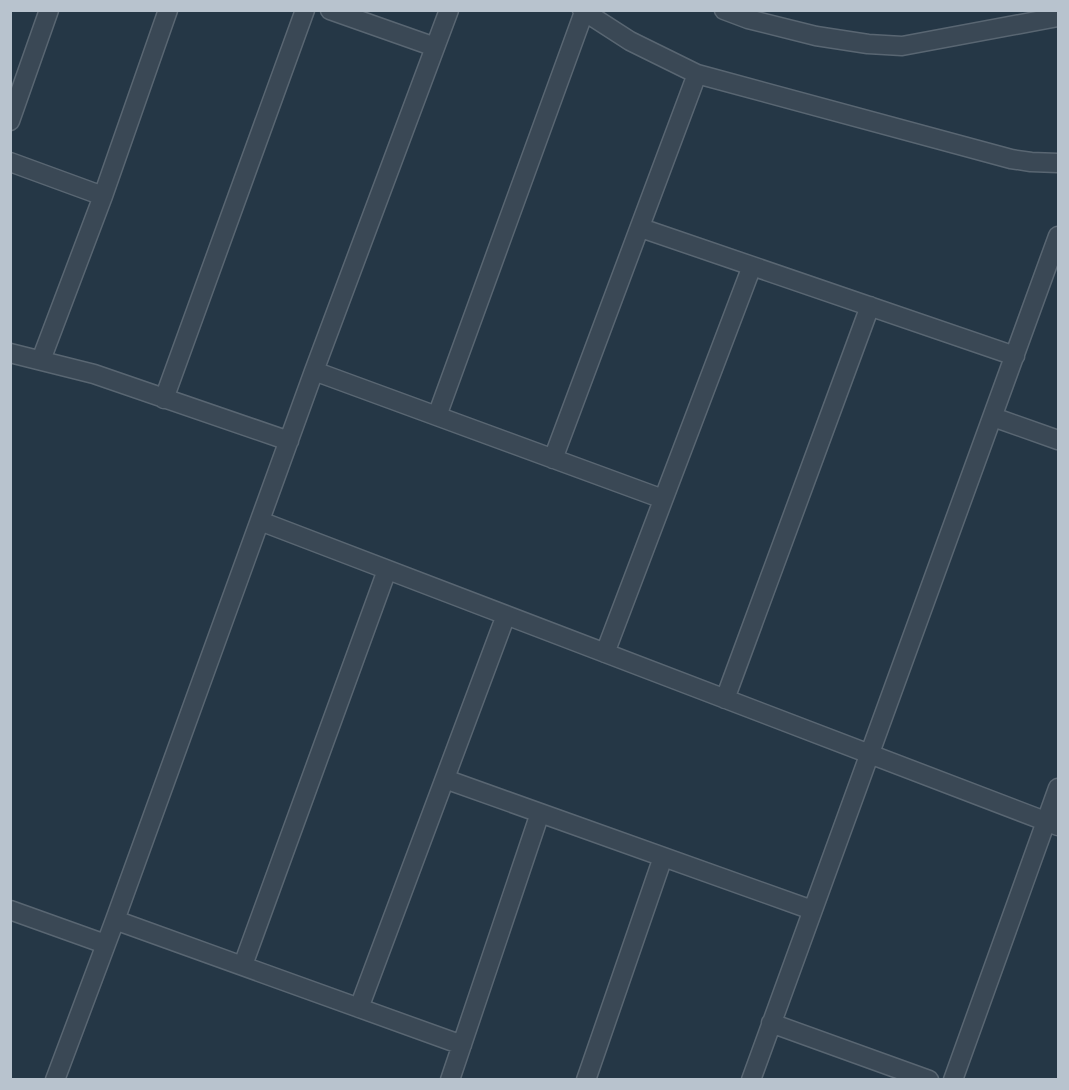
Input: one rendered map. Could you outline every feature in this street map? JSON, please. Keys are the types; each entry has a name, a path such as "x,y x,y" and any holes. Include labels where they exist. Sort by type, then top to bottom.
{"street":[{"path":"10,121 50,10"},
{"path":"41,360 103,196 168,10"},
{"path":"164,399 305,10"},
{"path":"330,10 435,47"},
{"path":"59,1078 105,944 314,371 449,10"},
{"path":"724,10 748,19 816,36 868,44 902,46 1059,17"},
{"path":"437,416 583,11 630,41 697,74 1011,159 1059,163"},
{"path":"553,459 697,74"},
{"path":"10,162 103,196"},
{"path":"641,228 1015,356"},
{"path":"751,1080 1059,236"},
{"path":"605,653 752,266"},
{"path":"725,699 870,306"},
{"path":"10,353 94,374 290,441"},
{"path":"314,371 663,499"},
{"path":"993,417 1059,440"},
{"path":"261,521 1053,824"},
{"path":"243,965 387,570"},
{"path":"359,1008 506,615"},
{"path":"445,779 812,910"},
{"path":"953,1080 1053,824 1059,788"},
{"path":"450,1080 540,813"},
{"path":"586,1080 663,857"},
{"path":"10,910 105,944"},
{"path":"115,920 462,1045"},
{"path":"771,1023 928,1080"}]}
